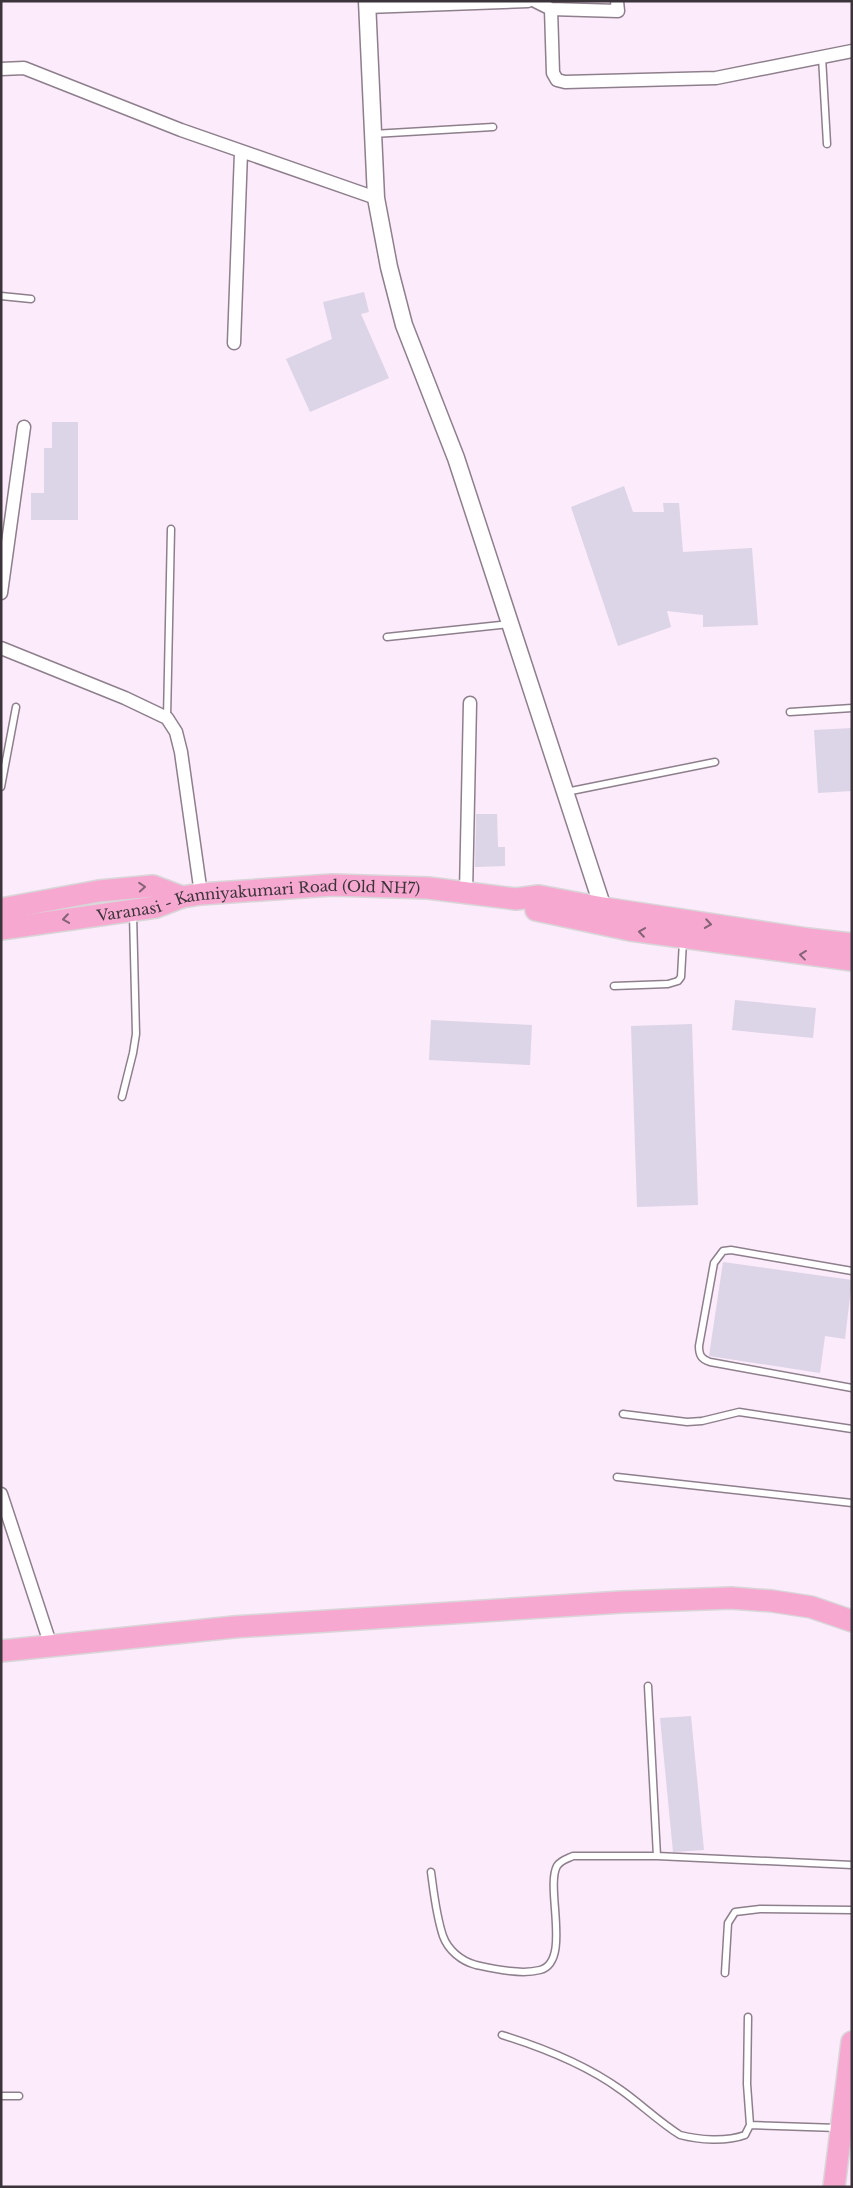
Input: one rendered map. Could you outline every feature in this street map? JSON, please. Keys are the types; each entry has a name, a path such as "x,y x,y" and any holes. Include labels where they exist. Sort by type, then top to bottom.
{"main road":[{"name":"Varanasi - Kanniyakumari Road (Old NH7)","path":"1,929 156,907 192,896 332,885 428,888 516,900 539,896 603,908 852,944"},
{"name":"Varanasi - Kanniyakumari Road (Old NH7)","path":"1,909 99,891 153,886 192,896"},
{"name":"Varanasi - Kanniyakumari Road (Old NH7)","path":"516,900 535,910 630,930 852,960"},
{"path":"1,1650 234,1627 622,1602 731,1598 772,1601 811,1607 852,1621"},
{"path":"834,2187 852,2042"}],"street":[{"path":"528,1 367,4 376,198 389,267 404,325 456,458 603,908"},
{"path":"535,1 551,9 618,11 617,1"},
{"path":"551,9 553,73 557,80 565,82 716,78 852,51"},
{"path":"1,69 24,68 181,130 376,198"},
{"path":"234,343 241,152"},
{"path":"1,593 24,427"},
{"path":"1,648 125,698 167,718 176,732 181,752 192,896"},
{"path":"466,893 470,703"},
{"path":"1,1494 51,1646"}],"lane":[{"path":"822,57 828,144"},
{"path":"372,134 493,127"},
{"path":"1,296 31,299"},
{"path":"167,718 171,529"},
{"path":"387,637 511,624"},
{"path":"1,787 16,707"},
{"path":"790,712 852,708"},
{"path":"564,792 715,762"},
{"path":"122,1097 136,1034 133,910"},
{"path":"614,986 668,984 678,981 681,977 683,938"},
{"path":"852,1271 731,1250 722,1251 714,1263 699,1346 699,1354 702,1359 710,1362 852,1388"},
{"path":"623,1414 687,1422 702,1421 739,1412 852,1429"},
{"path":"617,1477 852,1503"},
{"path":"648,1686 657,1856"},
{"path":"431,1872 437,1918 445,1940 456,1955 469,1963 495,1969 528,1971 542,1970 549,1964 554,1954 556,1939 554,1881 556,1867 562,1860 573,1856 657,1856 852,1865"},
{"path":"725,1973 728,1922 735,1912 760,1909 852,1910"},
{"path":"502,2035 548,2050 578,2065 619,2089 680,2135 691,2138 718,2139 739,2137 745,2134 750,2125 747,2084 748,2017"},
{"path":"1,2096 19,2096"},
{"path":"750,2125 842,2128"}],"building":[{"path":"364,292 369,312 361,314 389,378 310,412 286,359 332,339 323,302"},
{"path":"52,422 78,422 78,520 31,520 31,493 44,493 44,448 52,448"},
{"path":"624,486 633,512 664,512 663,503 679,503 683,552 752,548 758,625 703,627 703,615 667,611 671,627 618,646 571,507"},
{"path":"852,728 852,791 818,793 814,730"},
{"path":"476,814 497,814 498,847 505,847 505,866 475,867"},
{"path":"735,1000 816,1008 813,1038 732,1030"},
{"path":"431,1020 532,1025 530,1065 429,1060"},
{"path":"692,1024 698,1205 637,1207 631,1026"},
{"path":"723,1262 852,1280 845,1339 825,1336 820,1373 709,1356"},
{"path":"691,1716 704,1850 673,1852 660,1718"}]}
